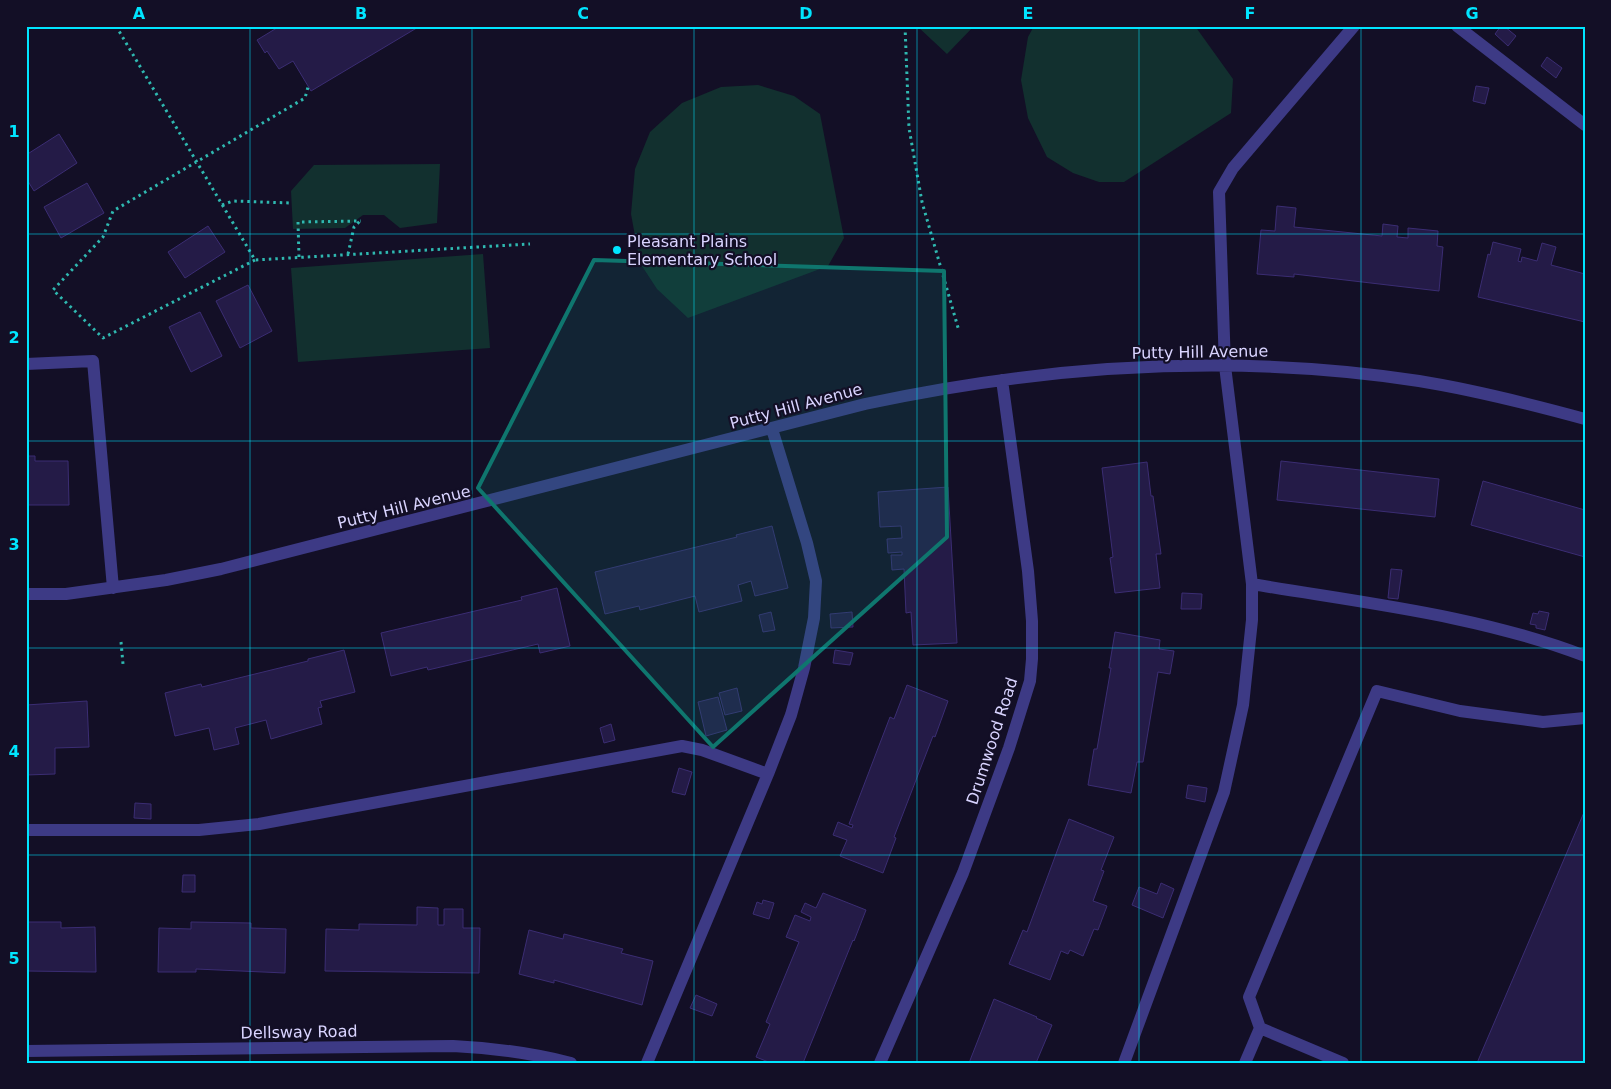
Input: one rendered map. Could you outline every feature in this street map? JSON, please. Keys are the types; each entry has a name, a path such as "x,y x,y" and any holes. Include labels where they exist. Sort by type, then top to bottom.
{"street":[{"path":"1124,1063 1224,792 1243,705 1252,620 1252,584 1225,366 1219,192 1233,168 1354,26"},
{"path":"1457,26 1585,125"},
{"path":"26,364 93,361 113,588"},
{"name":"Putty Hill Avenue","path":"26,594 66,594 113,588 222,569 892,398 1002,380 1097,370 1183,366 1307,369 1420,381 1540,406 1585,419"},
{"name":"Drumwood Road","path":"880,1063 963,873 1009,748 1030,681 1032,621 1028,571 1002,380"},
{"path":"648,1063 791,714 804,668 814,618 816,581 807,542 772,429"},
{"path":"1252,584 1449,617 1515,633 1585,656"},
{"path":"1245,1063 1260,1028 1249,997 1377,691 1460,711 1543,722 1585,718"},
{"path":"26,830 199,830 259,824 682,746 702,750 768,774"},
{"path":"1260,1028 1343,1063"},
{"name":"Dellsway Road","path":"26,1051 453,1046 543,1055 571,1063"}],"path":[{"path":"116,26 255,260"},
{"path":"905,26 909,128 922,202 959,330"},
{"path":"308,87 305,98 112,212 103,237 54,290 103,338 255,260 530,244"},
{"path":"222,205 233,201 292,203"},
{"path":"299,257 298,222 361,221 354,227 348,254"},
{"path":"122,642 122,664"}],"highlighted area":[{"path":"594,260 944,271 947,537 713,747 478,488"}],"green space":[{"path":"917,26 974,26 947,54"},
{"path":"1034,26 1195,26 1233,79 1231,113 1124,182 1099,182 1073,173 1047,157 1028,118 1021,80 1028,37"},
{"path":"758,85 794,96 820,114 844,238 828,266 688,318 657,289 640,263 631,214 635,169 650,132 682,103 721,87"},
{"path":"440,164 437,223 400,228 384,215 363,215 345,228 293,229 291,191 314,165"},
{"path":"483,254 490,348 298,362 291,268"}],"building":[{"path":"280,26 420,26 311,91 293,61 279,69 257,40"},
{"path":"1501,26 1504,26 1516,36 1508,46 1495,34"},
{"path":"1547,57 1562,68 1556,78 1541,66"},
{"path":"1476,86 1489,88 1485,104 1473,101"},
{"path":"59,134 77,163 34,191 26,178 26,155"},
{"path":"87,183 104,213 61,238 44,207"},
{"path":"1277,206 1296,208 1294,227 1382,236 1383,224 1398,226 1397,237 1408,238 1408,228 1438,231 1437,246 1443,247 1439,291 1294,274 1294,277 1257,274 1261,230 1275,231"},
{"path":"208,226 225,252 185,278 168,252"},
{"path":"1493,242 1521,249 1518,261 1521,262 1522,257 1537,261 1542,243 1556,247 1551,265 1585,274 1585,322 1478,297 1488,254 1490,255"},
{"path":"248,285 272,331 240,348 216,301"},
{"path":"200,312 222,356 191,372 169,327"},
{"path":"26,456 35,456 35,461 68,461 69,505 26,505"},
{"path":"1281,461 1439,479 1435,517 1277,500"},
{"path":"1147,462 1161,554 1156,554 1160,588 1115,593 1110,558 1113,557 1102,468"},
{"path":"1483,481 1585,510 1585,557 1471,525"},
{"path":"948,487 957,643 913,645 911,612 906,613 904,569 892,570 891,555 902,555 902,552 888,553 887,539 902,538 901,526 880,527 878,492"},
{"path":"772,526 788,588 755,596 751,581 738,585 742,601 699,612 695,596 640,610 639,606 605,614 595,572 737,537 736,535"},
{"path":"1391,569 1402,570 1398,599 1388,598"},
{"path":"557,588 570,646 540,653 538,644 428,670 427,667 391,676 381,633 522,600 521,597"},
{"path":"1182,593 1202,594 1201,609 1181,609"},
{"path":"1539,611 1549,613 1545,630 1530,624 1533,613 1538,614"},
{"path":"771,612 775,630 763,632 759,615"},
{"path":"852,612 853,627 831,628 830,614"},
{"path":"1115,632 1160,640 1159,649 1174,651 1170,674 1158,672 1143,762 1137,762 1131,793 1088,785 1094,749 1097,749 1111,668 1109,668"},
{"path":"344,650 355,692 320,701 322,707 318,708 322,724 271,739 266,720 235,728 239,744 214,750 209,728 175,736 165,693 201,684 202,687 308,661 308,659"},
{"path":"835,650 853,653 850,665 833,663"},
{"path":"907,685 948,701 894,837 896,838 883,873 840,856 847,840 833,835 838,822 852,828 853,825 849,824 890,717 894,719"},
{"path":"737,688 742,711 725,715 719,693"},
{"path":"718,697 727,730 706,736 698,702"},
{"path":"87,701 89,747 55,748 55,774 26,775 26,705"},
{"path":"611,724 615,740 604,743 600,728"},
{"path":"679,768 692,772 685,795 672,792"},
{"path":"1188,785 1207,788 1205,802 1186,798"},
{"path":"135,803 151,804 151,819 134,818"},
{"path":"1585,810 1585,1063 1477,1063"},
{"path":"1069,819 1114,837 1101,870 1104,871 1093,901 1107,906 1098,930 1094,929 1083,956 1070,950 1068,954 1061,951 1050,980 1009,964 1023,930 1027,932"},
{"path":"183,875 195,875 195,892 182,892"},
{"path":"1161,883 1174,889 1163,918 1132,905 1139,887 1157,894"},
{"path":"823,893 866,910 803,1063 771,1063 756,1057 770,1024 766,1022 799,942 786,937 795,915 810,921 811,917 801,912 805,903 816,908"},
{"path":"763,900 774,903 769,919 753,914 757,902 762,904"},
{"path":"417,907 438,908 438,925 444,925 444,909 463,909 463,928 480,928 479,973 325,971 326,929 359,930 359,924 417,925"},
{"path":"26,922 61,922 61,928 95,927 96,972 26,971"},
{"path":"191,922 251,923 251,928 286,929 285,973 196,969 196,972 158,972 159,928 191,929"},
{"path":"529,930 563,939 564,934 623,949 621,953 653,961 642,1005 554,980 554,983 519,974"},
{"path":"696,995 717,1004 712,1016 690,1008"},
{"path":"994,999 1052,1025 1036,1063 969,1063"}],"place":[{"name":"Pleasant Plains Elementary School","path":"617,250"}]}
